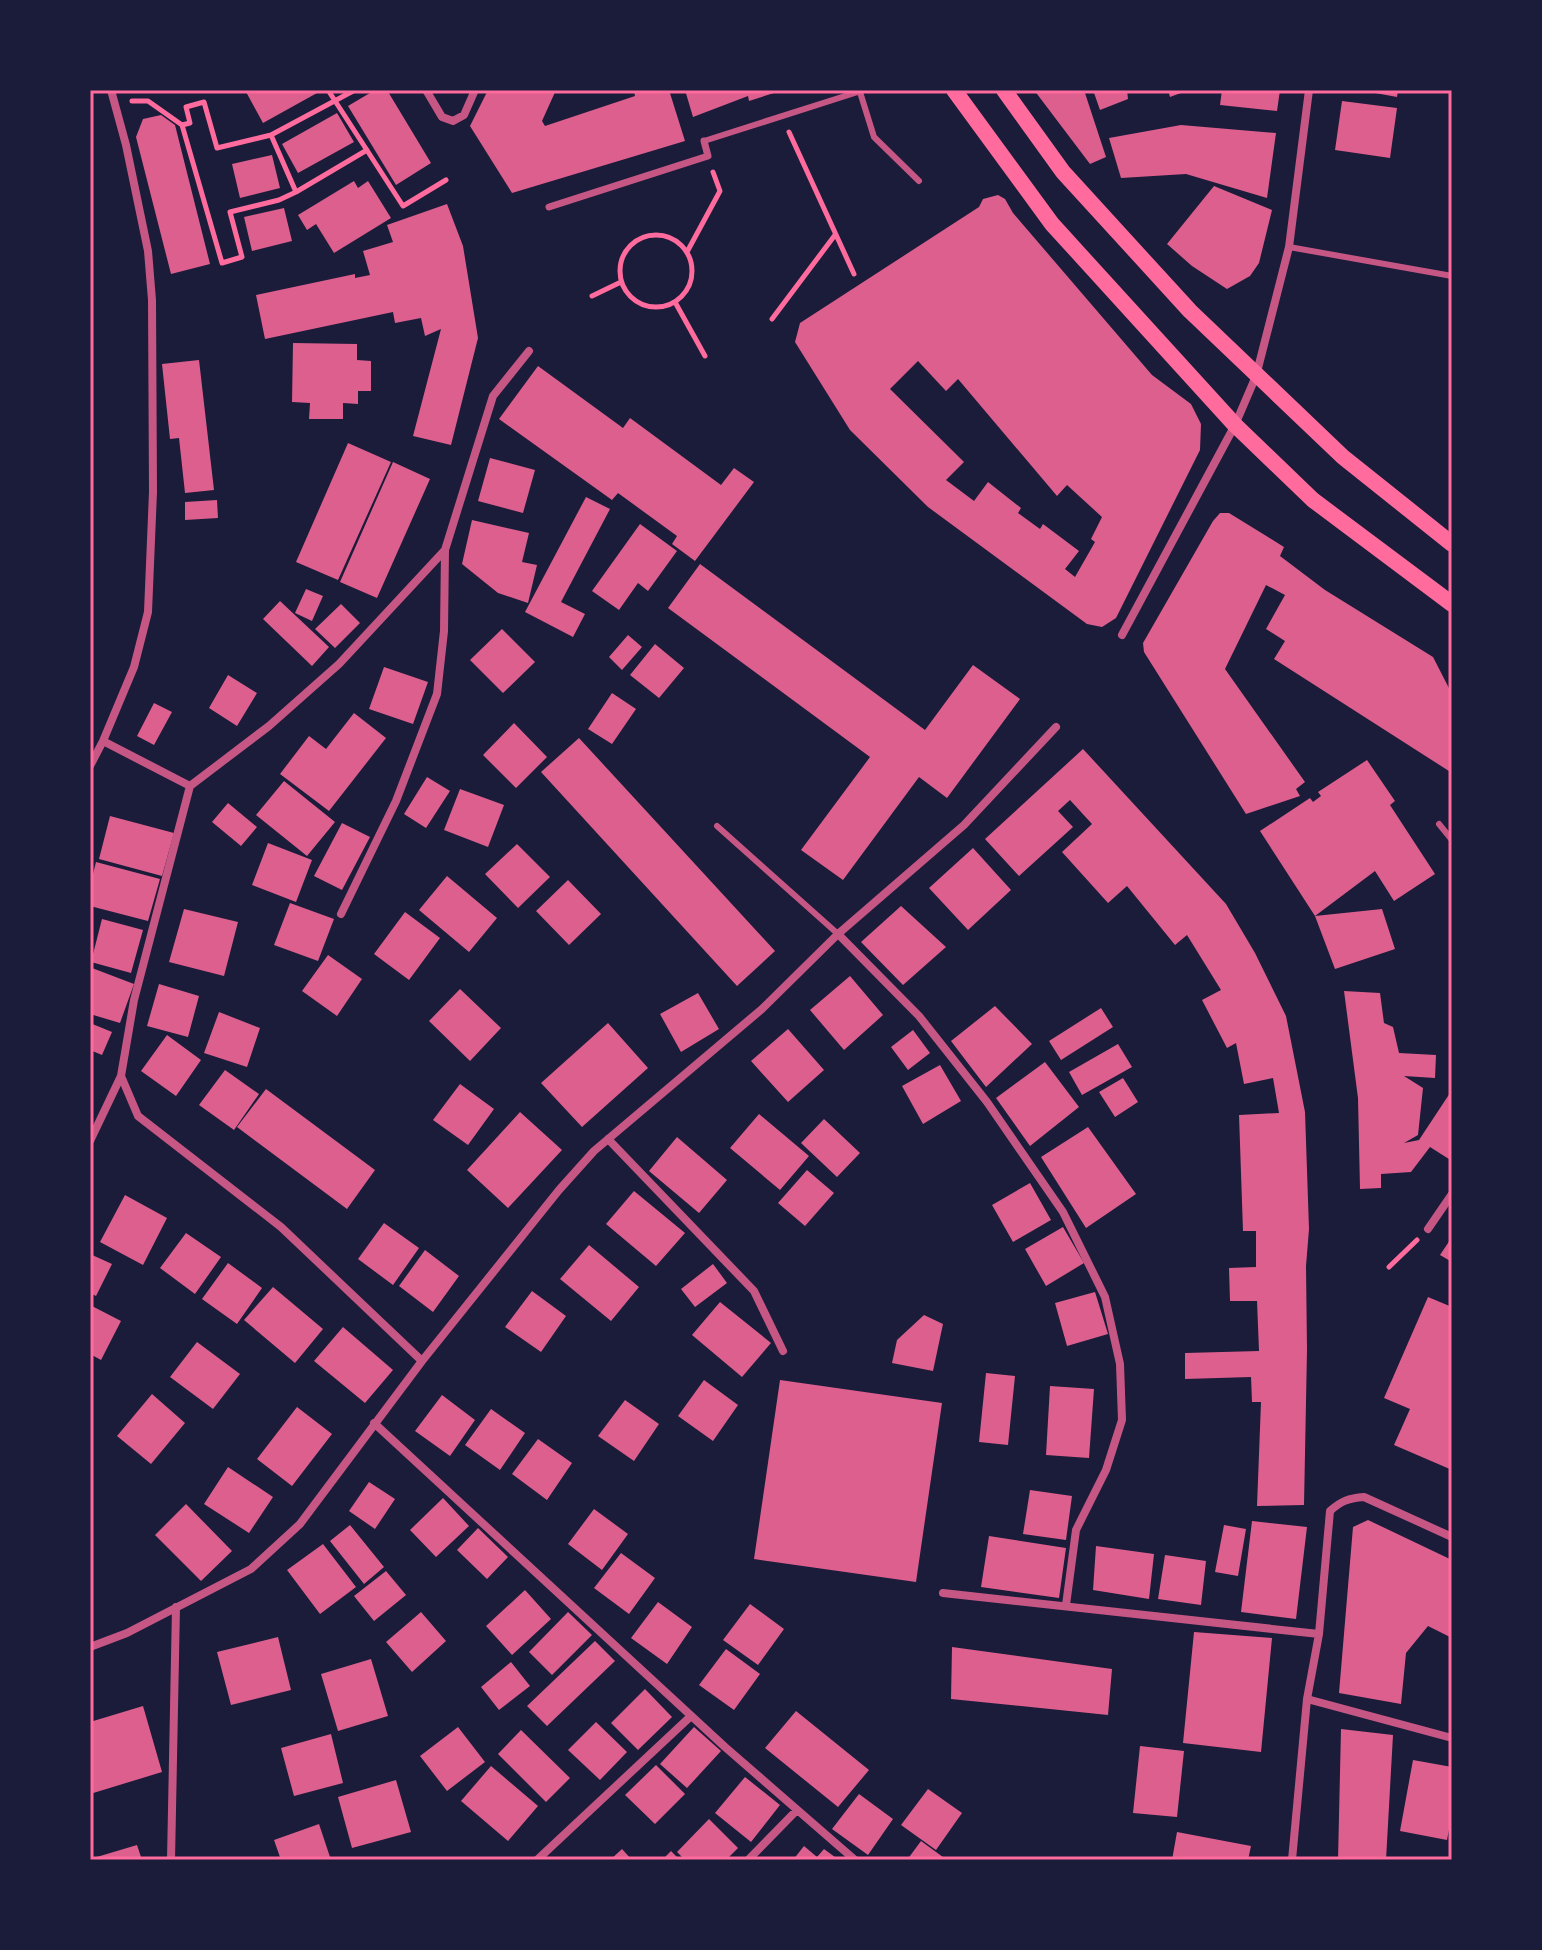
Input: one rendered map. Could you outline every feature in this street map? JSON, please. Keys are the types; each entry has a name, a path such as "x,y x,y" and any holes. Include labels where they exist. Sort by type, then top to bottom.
{"main road":[{"path":"954,90 1052,224 1235,425 1313,500 1452,604"},
{"path":"1004,90 1073,183 1190,311 1343,457 1452,544"}],"street":[{"path":"90,766 134,667 148,612 153,492 152,300 148,251 111,90"},
{"path":"426,90 442,117 453,121 464,115 475,90"},
{"path":"1122,635 1235,425 1256,376 1289,247 1309,90"},
{"path":"549,207 708,156 704,141"},
{"path":"341,914 396,801 437,694 444,631 445,550 493,396 529,351"},
{"path":"90,1141 121,1076 134,1000 190,786 269,726 339,664 445,550"},
{"path":"90,1647 127,1633 251,1569 300,1524 422,1361 559,1190 608,1139 762,1009 838,934 964,825 1056,727"},
{"path":"103,741 190,786"},
{"path":"838,934 919,1016 987,1102 1063,1212 1105,1297 1120,1364 1122,1420 1106,1470 1076,1530 1066,1605"},
{"path":"121,1076 138,1116 281,1227 422,1361"},
{"path":"608,1139 754,1291 783,1351"},
{"path":"1428,1229 1452,1194"},
{"path":"374,1423 691,1716 855,1860"},
{"path":"1292,1860 1307,1699 1319,1634 1330,1511 1350,1498 1364,1497 1452,1537"},
{"path":"943,1593 1319,1634"},
{"path":"171,1860 176,1607"},
{"path":"1307,1699 1452,1738"},
{"path":"537,1860 691,1716"},
{"path":"748,1860 797,1810"}],"lane":[{"path":"704,141 862,91 874,137 919,181"},
{"path":"1289,247 1452,276"},
{"path":"1439,824 1452,840"},
{"path":"717,826 838,934"}],"path":[{"path":"328,90 403,206 446,180"},
{"path":"182,125 190,123 186,107 204,102 217,148 271,135 355,90"},
{"path":"135,99 148,101 182,125 222,263 242,257 230,212 279,200 367,150"},
{"path":"271,135 296,192"},
{"path":"790,137 854,274"},
{"path":"687,252 720,191 710,163"},
{"path":"655,234 679,242 687,252 692,275 684,295 675,302 663,307 649,307 637,303 627,294 619,269 630,245 642,237 655,234"},
{"path":"772,319 835,235"},
{"path":"592,296 621,282"},
{"path":"675,302 705,356"},
{"path":"1389,1267 1428,1229"}],"building":[{"path":"245,90 315,90 317,93 263,123"},
{"path":"375,90 387,90 431,163 396,185 348,106"},
{"path":"488,90 556,90 542,121 545,126 635,96 634,91 637,90 669,90 685,141 512,193 470,126"},
{"path":"685,90 780,91 749,101 748,96 693,117"},
{"path":"1034,90 1084,90 1106,157 1090,164"},
{"path":"1093,90 1127,90 1128,99 1100,110"},
{"path":"1168,90 1189,90 1170,97"},
{"path":"1222,90 1280,90 1277,111 1220,105"},
{"path":"1359,90 1398,90 1397,97"},
{"path":"1342,101 1397,108 1390,158 1335,150"},
{"path":"337,113 354,142 298,173 282,144"},
{"path":"161,115 175,125 210,264 171,274 136,137 143,119"},
{"path":"1181,125 1276,133 1267,198 1186,174 1121,178 1109,138"},
{"path":"272,155 280,188 240,198 232,164"},
{"path":"354,181 358,188 368,181 391,218 334,253 316,224 307,230 298,215"},
{"path":"1214,186 1272,210 1259,263 1250,276 1227,289 1192,266 1167,244"},
{"path":"998,195 1005,199 1013,213 1152,375 1191,404 1201,424 1200,450 1116,618 1102,627 1087,624 928,507 850,430 795,342 800,323 979,207 983,199","holes":["918,361 946,391 958,379 1057,496 1067,485 1102,517 1091,539 1095,542 1075,577 1065,569 1079,551 1043,524 1040,529 1018,513 1021,508 988,482 974,501 946,480 964,462 890,389"]},
{"path":"447,204 463,246 478,338 451,445 413,436 441,329 425,336 421,318 395,323 393,312 265,339 256,295 355,274 355,278 370,275 363,251 393,242 387,225"},
{"path":"284,208 292,241 252,251 244,217"},
{"path":"293,343 357,344 357,360 371,361 371,391 358,391 358,404 343,403 343,419 309,419 310,403 292,402"},
{"path":"199,360 214,490 185,493 179,438 170,439 162,364"},
{"path":"538,366 623,428 630,418 721,485 734,468 754,482 695,561 672,544 677,536 618,493 612,500 499,419"},
{"path":"348,443 391,462 338,580 296,562"},
{"path":"490,458 535,470 523,513 478,501"},
{"path":"393,462 430,479 377,598 340,582"},
{"path":"586,497 610,509 561,602 585,614 573,637 525,612"},
{"path":"217,500 218,518 185,520 185,502"},
{"path":"1220,513 1229,513 1284,547 1280,556 1325,590 1433,657 1452,694 1452,773 1274,659 1285,641 1266,629 1285,595 1266,585 1225,669 1305,782 1296,789 1300,796 1246,814 1144,652 1143,643"},
{"path":"472,520 529,533 522,562 537,565 528,603 498,593 462,564"},
{"path":"640,524 677,551 648,591 638,583 619,610 592,591"},
{"path":"700,564 925,730 973,665 1020,699 947,798 919,777 843,880 801,850 870,757 668,608"},
{"path":"306,589 323,596 312,621 295,613"},
{"path":"280,601 329,647 312,666 263,619"},
{"path":"341,604 360,623 335,648 315,629"},
{"path":"502,629 535,662 503,693 470,660"},
{"path":"628,635 642,647 622,670 609,657"},
{"path":"655,644 684,668 659,698 630,675"},
{"path":"384,667 428,682 413,724 369,709"},
{"path":"228,675 257,693 237,726 209,708"},
{"path":"612,693 636,709 612,744 588,729"},
{"path":"154,703 172,712 154,745 137,736"},
{"path":"354,713 386,738 329,811 280,774 309,736 326,749"},
{"path":"514,723 547,757 516,788 483,755"},
{"path":"579,738 775,951 737,986 541,772"},
{"path":"1083,749 1226,904 1255,953 1286,1016 1305,1112 1309,1229 1304,1505 1257,1506 1261,1402 1252,1402 1251,1377 1185,1379 1185,1353 1259,1351 1257,1301 1230,1301 1229,1268 1256,1267 1256,1231 1243,1231 1239,1115 1279,1113 1273,1078 1244,1084 1236,1043 1227,1048 1202,1000 1221,990 1187,935 1175,945 1127,886 1108,903 1062,852 1092,824 1070,800 1058,811 1073,827 1019,876 985,839"},
{"path":"1367,760 1395,801 1390,805 1435,874 1394,901 1375,871 1315,916 1260,831 1310,798 1313,802 1321,796 1318,792"},
{"path":"427,777 450,791 426,828 404,814"},
{"path":"284,781 335,822 307,856 256,815"},
{"path":"460,789 504,805 488,847 444,830"},
{"path":"228,803 257,827 241,846 212,822"},
{"path":"110,816 174,833 162,876 99,859"},
{"path":"342,823 370,837 342,890 314,876"},
{"path":"268,843 312,860 296,902 252,885"},
{"path":"517,844 550,877 518,908 485,874"},
{"path":"973,848 1011,890 968,930 929,888"},
{"path":"96,862 160,879 148,921 90,906 90,886"},
{"path":"447,876 497,918 469,952 419,910"},
{"path":"568,880 601,914 569,945 536,911"},
{"path":"290,903 334,919 318,961 274,945"},
{"path":"901,906 946,947 903,985 861,942"},
{"path":"184,909 238,922 224,976 169,962"},
{"path":"1382,909 1395,949 1335,969 1315,916"},
{"path":"405,912 440,938 409,980 374,954"},
{"path":"102,919 143,930 131,973 91,962"},
{"path":"328,955 362,979 337,1016 302,991"},
{"path":"92,968 134,984 120,1023 90,1014"},
{"path":"850,976 883,1015 844,1050 810,1010"},
{"path":"159,984 199,996 188,1037 147,1026"},
{"path":"460,989 501,1028 470,1061 429,1021"},
{"path":"1344,991 1380,993 1384,1023 1393,1027 1399,1053 1436,1055 1435,1078 1404,1076 1423,1088 1418,1135 1404,1143 1419,1140 1452,1090 1452,1161 1430,1147 1411,1172 1381,1174 1381,1188 1360,1189 1358,1098"},
{"path":"698,993 719,1029 681,1052 660,1014"},
{"path":"995,1006 1032,1044 986,1087 951,1041"},
{"path":"1101,1008 1113,1027 1061,1060 1049,1041"},
{"path":"219,1012 260,1028 247,1067 204,1053"},
{"path":"90,1023 112,1032 102,1055 90,1050"},
{"path":"608,1023 648,1068 582,1127 541,1083"},
{"path":"788,1029 824,1070 788,1102 751,1061"},
{"path":"913,1030 930,1053 908,1070 891,1047"},
{"path":"167,1035 201,1060 176,1096 141,1071"},
{"path":"1118,1044 1132,1067 1082,1095 1069,1072"},
{"path":"1045,1062 1079,1107 1030,1146 996,1098"},
{"path":"940,1065 961,1101 923,1124 902,1086"},
{"path":"225,1070 259,1094 234,1130 199,1105"},
{"path":"1123,1078 1138,1102 1115,1117 1099,1092"},
{"path":"460,1084 494,1109 468,1145 433,1120"},
{"path":"266,1089 375,1170 347,1209 237,1127"},
{"path":"520,1112 562,1150 508,1208 467,1170"},
{"path":"759,1114 809,1156 780,1190 730,1148"},
{"path":"824,1119 860,1153 837,1177 801,1143"},
{"path":"1088,1127 1136,1194 1086,1228 1041,1157"},
{"path":"677,1137 727,1180 699,1213 649,1171"},
{"path":"807,1170 834,1193 805,1226 778,1203"},
{"path":"1030,1183 1051,1220 1013,1242 992,1205"},
{"path":"634,1191 685,1233 656,1266 606,1224"},
{"path":"125,1195 167,1218 143,1265 100,1242"},
{"path":"384,1223 419,1248 393,1285 358,1259"},
{"path":"1063,1227 1084,1263 1046,1286 1025,1249"},
{"path":"186,1233 221,1257 195,1294 160,1268"},
{"path":"1452,1237 1452,1262 1440,1255"},
{"path":"589,1245 639,1287 611,1321 560,1279"},
{"path":"425,1250 459,1276 433,1312 399,1286"},
{"path":"90,1254 112,1264 96,1296 90,1293"},
{"path":"228,1263 262,1288 237,1324 202,1299"},
{"path":"713,1264 727,1283 695,1307 681,1289"},
{"path":"273,1287 323,1329 295,1363 244,1320"},
{"path":"532,1291 566,1316 541,1352 505,1327"},
{"path":"1095,1292 1108,1334 1067,1346 1055,1303"},
{"path":"1428,1297 1452,1307 1452,1470 1394,1445 1410,1409 1384,1398"},
{"path":"720,1302 771,1343 742,1377 692,1335"},
{"path":"90,1305 121,1321 101,1360 90,1354"},
{"path":"924,1315 943,1324 933,1371 892,1363 897,1340"},
{"path":"343,1327 393,1370 365,1403 314,1361"},
{"path":"197,1342 240,1374 213,1409 170,1377"},
{"path":"986,1373 1015,1376 1008,1445 979,1442"},
{"path":"704,1380 738,1405 713,1441 678,1416"},
{"path":"780,1380 942,1403 916,1582 754,1559"},
{"path":"1050,1386 1094,1389 1089,1458 1046,1455"},
{"path":"152,1394 185,1423 151,1464 117,1436"},
{"path":"442,1395 475,1420 450,1456 415,1431"},
{"path":"625,1400 659,1424 634,1461 598,1436"},
{"path":"297,1407 332,1434 292,1486 257,1459"},
{"path":"491,1409 525,1433 500,1470 465,1445"},
{"path":"538,1439 572,1463 547,1500 512,1474"},
{"path":"228,1467 273,1497 249,1533 204,1504"},
{"path":"369,1482 395,1499 375,1529 349,1511"},
{"path":"1030,1490 1072,1496 1066,1540 1023,1534"},
{"path":"443,1498 469,1526 436,1557 410,1530"},
{"path":"186,1504 232,1551 201,1581 155,1535"},
{"path":"594,1509 628,1534 602,1570 568,1544"},
{"path":"1368,1520 1452,1560 1452,1638 1428,1626 1406,1653 1401,1704 1339,1693 1353,1527"},
{"path":"1252,1521 1307,1527 1296,1619 1241,1612"},
{"path":"350,1525 384,1567 364,1584 330,1541"},
{"path":"1224,1525 1246,1529 1238,1576 1215,1572"},
{"path":"478,1528 508,1557 487,1579 457,1550"},
{"path":"989,1536 1066,1548 1059,1598 981,1587"},
{"path":"323,1544 356,1587 320,1614 287,1570"},
{"path":"1096,1546 1154,1554 1149,1599 1093,1590"},
{"path":"621,1553 655,1578 629,1614 594,1588"},
{"path":"1165,1555 1206,1561 1201,1605 1158,1599"},
{"path":"386,1571 406,1595 374,1621 354,1596"},
{"path":"525,1590 551,1619 512,1655 486,1626"},
{"path":"658,1602 692,1627 667,1664 631,1638"},
{"path":"750,1604 784,1629 758,1665 723,1640"},
{"path":"421,1612 446,1641 412,1672 386,1642"},
{"path":"568,1612 592,1635 552,1675 529,1652"},
{"path":"1194,1632 1272,1638 1261,1752 1183,1743"},
{"path":"278,1637 291,1690 231,1705 217,1652"},
{"path":"595,1641 615,1661 547,1726 527,1706"},
{"path":"952,1647 1112,1669 1108,1715 951,1699"},
{"path":"726,1649 760,1674 734,1710 699,1685"},
{"path":"371,1659 388,1716 338,1731 321,1674"},
{"path":"511,1662 530,1686 499,1710 481,1687"},
{"path":"645,1689 672,1717 638,1750 611,1723"},
{"path":"143,1706 162,1772 90,1794 90,1722"},
{"path":"796,1711 869,1770 838,1807 765,1748"},
{"path":"596,1722 627,1752 600,1780 568,1750"},
{"path":"458,1727 485,1762 447,1791 420,1756"},
{"path":"694,1727 721,1751 687,1788 660,1764"},
{"path":"1341,1729 1393,1735 1386,1860 1338,1860"},
{"path":"521,1730 570,1778 546,1802 498,1754"},
{"path":"331,1734 343,1783 294,1796 281,1748"},
{"path":"1140,1746 1184,1751 1177,1817 1133,1813"},
{"path":"1413,1760 1452,1767 1452,1814 1447,1840 1400,1831"},
{"path":"656,1765 685,1794 655,1824 625,1795"},
{"path":"491,1766 538,1806 508,1841 461,1801"},
{"path":"745,1777 780,1805 751,1842 715,1813"},
{"path":"396,1780 411,1832 352,1848 338,1797"},
{"path":"928,1789 962,1813 936,1850 901,1825"},
{"path":"859,1794 893,1819 868,1855 832,1829"},
{"path":"709,1819 738,1848 726,1860 685,1860 677,1852"},
{"path":"319,1824 331,1860 281,1860 274,1840"},
{"path":"1177,1832 1251,1846 1248,1860 1172,1860"},
{"path":"921,1841 947,1860 907,1860"},
{"path":"137,1845 142,1860 90,1860 90,1859"},
{"path":"804,1846 817,1857 824,1849 839,1860 793,1860"},
{"path":"622,1849 632,1860 610,1860"},
{"path":"671,1851 680,1860 662,1860"}]}
